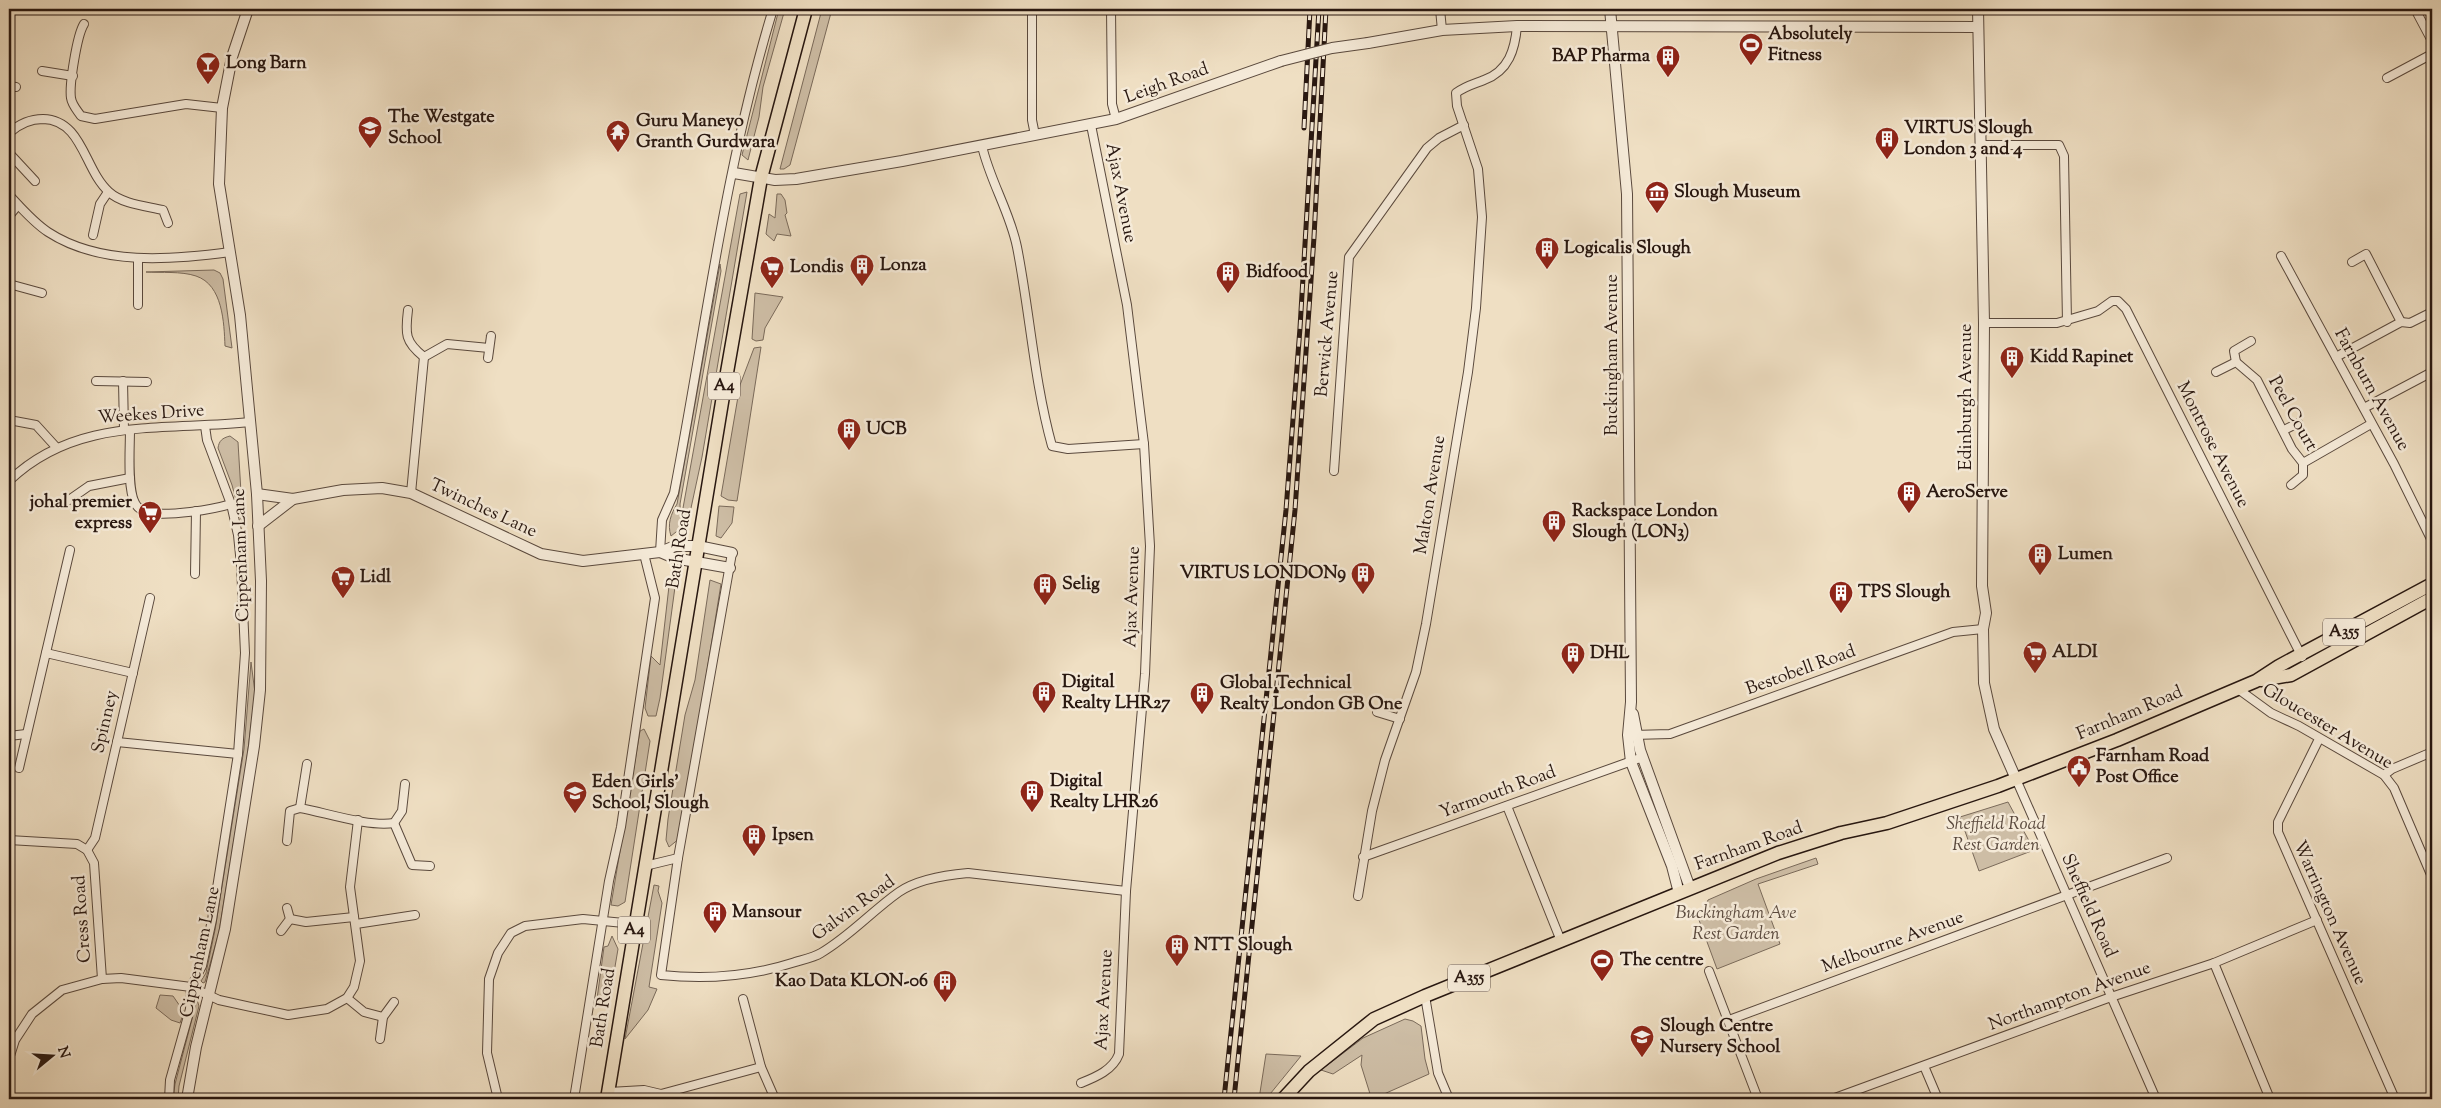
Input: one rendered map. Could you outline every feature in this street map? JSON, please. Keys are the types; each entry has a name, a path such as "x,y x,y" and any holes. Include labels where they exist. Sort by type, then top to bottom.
{"main road":[{"name":"Bath Road","path":"608,1096 634,924 761,178 806,9"},
{"name":"Farnham Road","path":"2304,660 2432,584"},
{"name":"Farnham Road","path":"1283,1099 1309,1071 1374,1019 1425,996 1778,852 1888,823 2016,779 2238,689 2256,681 2279,666 2304,660 2432,598"}],"street":[{"name":"Cippenham Lane","path":"187,1099 196,1047 210,996 227,920 254,746 260,690 257,494 240,315 219,184 222,108 232,57 248,9"},
{"path":"660,552 662,520 675,491 751,90 773,9"},
{"path":"1032,9 1032,120 1035,135"},
{"path":"1111,9 1112,104 1116,119"},
{"path":"1440,9 1442,30"},
{"name":"Buckingham Avenue","path":"1610,9 1610,27 1627,194 1631,702 1633,735 1631,762 1672,866 1684,891"},
{"name":"Edinburgh Avenue","path":"1978,9 1984,324 1982,586 1986,613 1983,629 1984,683 1994,729 2016,779"},
{"path":"2415,9 2432,41"},
{"path":"84,24 78,35 71,93 73,105 81,116 96,119 186,104 222,108"},
{"name":"Leigh Road","path":"734,173 775,180 820,176 1091,125 1116,119 1281,61 1332,48 1442,30 1517,26 1978,27"},
{"name":"Malton Avenue","path":"1358,896 1363,857 1385,760 1416,672 1426,624 1468,372 1479,280 1482,217 1478,169 1457,106 1456,93 1464,87 1487,79 1507,63 1516,43 1517,26"},
{"path":"2387,78 2432,54"},
{"path":"42,71 73,76"},
{"path":"9,133 31,119 53,119 73,132 92,168 108,192 122,200 163,210 168,223"},
{"name":"Ajax Avenue","path":"1081,1083 1100,1075 1116,1063 1119,1054 1126,891 1149,603 1150,546 1144,444 1127,305 1091,125"},
{"name":"Berwick Avenue","path":"1334,471 1349,258 1428,148 1439,138 1464,126"},
{"path":"1982,145 2059,145 2064,156 2067,322"},
{"path":"982,146 986,165 1016,244 1039,392 1052,446 1068,449 1144,444"},
{"path":"9,154 35,181"},
{"path":"93,234 100,204 108,192"},
{"path":"9,195 47,232 73,245 95,252 138,258 230,252"},
{"path":"9,216 18,205"},
{"path":"2352,262 2366,254 2401,322"},
{"name":"Farnburn Avenue","path":"2281,256 2394,464 2432,541"},
{"path":"138,258 138,305"},
{"path":"9,284 42,293"},
{"name":"Montrose Avenue","path":"1984,324 2067,322 2098,311 2112,301 2118,301 2126,309 2304,660"},
{"path":"408,310 406,330 410,346 424,357"},
{"path":"2336,357 2401,322 2410,323 2432,312"},
{"path":"488,358 491,336"},
{"path":"2216,372 2236,362 2234,351 2251,341"},
{"path":"424,357 448,344 489,348"},
{"path":"412,493 424,357"},
{"name":"Peel Court","path":"2236,362 2257,380 2292,449 2302,462 2303,475 2291,484"},
{"path":"2364,408 2432,372"},
{"path":"96,381 147,382"},
{"path":"123,381 130,478 134,502 141,510 150,513 196,511 230,504"},
{"path":"9,420 36,424 56,447"},
{"name":"Weekes Drive","path":"9,482 32,460 56,447 89,435 127,430 250,422"},
{"path":"2284,430 2298,423"},
{"path":"2302,462 2372,424"},
{"path":"169,1099 170,1080 190,1009 191,988 202,966 212,920 238,754 245,653 238,535 230,504 207,440 205,426"},
{"path":"66,502 90,486 130,478"},
{"name":"Twinches Lane","path":"257,494 293,499 343,490 373,488 412,493 541,554 583,561 660,552 675,546 698,546 732,553"},
{"name":"Twinches Lane","path":"258,526 293,499"},
{"path":"195,574 196,511"},
{"path":"20,768 26,734 70,550"},
{"name":"Twinches Lane","path":"660,552 674,558 730,568"},
{"path":"645,866 678,858 732,553"},
{"name":"Bath Road","path":"574,1099 603,921 621,827 655,598 644,554"},
{"name":"Spinney","path":"87,850 95,838 150,598"},
{"name":"Bestobell Road","path":"1633,735 1670,734 1953,632 1983,629"},
{"path":"46,653 133,673"},
{"name":"Gloucester Avenue","path":"2238,689 2271,713 2299,726 2384,775 2394,788 2432,878"},
{"path":"1377,712 1400,720"},
{"path":"9,736 26,734"},
{"name":"Buckingham Avenue","path":"1633,735 1643,757 1684,891"},
{"name":"Warrington Avenue","path":"2319,739 2278,822 2278,832 2395,1099"},
{"path":"117,742 238,754"},
{"path":"2384,775 2392,769 2432,752"},
{"name":"Yarmouth Road","path":"1363,857 1643,757"},
{"path":"300,808 307,764"},
{"name":"Sheffield Road","path":"2016,779 2156,1099"},
{"path":"286,841 290,811 300,808 384,824 394,822 402,810 405,784"},
{"path":"1507,806 1561,941"},
{"path":"9,1059 12,1038 32,1014 62,990 102,978 121,978 191,988 219,1000 288,1015 327,1009 347,998 354,987 360,961 350,887 358,820"},
{"path":"394,822 412,865 430,866"},
{"name":"Cress Road","path":"9,840 77,844 87,850 94,863 102,978"},
{"name":"Galvin Road","path":"678,858 661,975 701,979 743,976 819,954 852,932 900,891 929,879 948,875 968,873 1126,891"},
{"name":"Melbourne Avenue","path":"1729,1020 2167,858"},
{"path":"287,908 290,919"},
{"path":"290,919 306,922 415,915"},
{"path":"281,931 290,919"},
{"path":"498,1099 487,1053 489,979 498,952 511,933 525,926 583,919 634,924"},
{"name":"Northampton Avenue","path":"1832,1099 2111,998 2214,963 2317,920"},
{"path":"2214,963 2270,1099"},
{"path":"1709,971 1758,1099"},
{"path":"1425,996 1438,1072 1449,1099"},
{"path":"347,998 364,1012 383,1017"},
{"path":"744,999 762,1067 775,1099"},
{"path":"380,1039 383,1017 394,1002"},
{"path":"1924,1066 1938,1099"},
{"path":"608,1096 644,1090 661,1094 762,1067"}],"green space":[{"path":"779,9 785,9 763,87 759,117 748,160 742,155"},
{"path":"822,9 832,9 790,165 780,169"},
{"path":"747,192 702,457 688,522 685,526 683,508 740,194"},
{"path":"777,194 781,194 785,200 787,213 785,215 791,236 777,234 774,241 766,234 769,214 775,218"},
{"path":"720,264 721,271 680,504 681,528 671,536 670,519 677,504"},
{"path":"214,270 220,273 223,279 232,348 225,346 223,316 217,296 205,281 184,273 146,272"},
{"path":"755,293 783,297 765,328 763,340 756,341 752,339"},
{"path":"761,347 737,501 728,500 721,496 740,385 754,348"},
{"path":"230,436 238,442 243,526 232,485 218,448 221,440"},
{"path":"719,506 734,507 732,523 721,538 716,536"},
{"path":"710,580 721,584 680,838 669,847 666,840 668,819 685,715 695,680"},
{"path":"669,586 675,587 660,698 656,716 648,716 645,708 651,656 660,665"},
{"path":"251,662 255,693 246,766 219,932 205,982 203,983 201,981 206,973 215,930 244,749"},
{"path":"644,729 650,741 625,902 618,906 611,905 640,731"},
{"name":"Sheffield Road Rest Garden","path":"2008,802 2034,850 1979,871 1960,817"},
{"name":"Buckingham Ave Rest Garden","path":"1816,858 1818,864 1758,884 1780,944 1717,969 1699,920 1708,900 1756,879"},
{"path":"654,885 659,886 658,891 662,903 649,987 657,989 648,1010 625,1039"},
{"path":"612,936 618,949 609,1002 597,999 604,947 608,946"},
{"path":"160,995 173,996 184,1012 180,1023 171,1020 156,1008"},
{"path":"197,1000 199,1006 179,1086 178,1099 173,1099 175,1084"},
{"path":"1405,1019 1421,1026 1429,1074 1375,1098 1371,1097 1361,1065 1362,1055 1333,1074 1321,1070 1363,1038"},
{"path":"1266,1054 1301,1056 1266,1099 1259,1099"}],"railway":[{"path":"1304,128 1310,9"},
{"path":"1224,1099 1286,510 1300,328 1319,9"},
{"path":"1234,1099 1295,510 1314,237 1326,9"}],"place":[{"name":"Absolutely Fitness","path":"1751,66"},
{"name":"BAP Pharma","path":"1668,78"},
{"name":"Long Barn","path":"208,85"},
{"name":"The Westgate School","path":"370,149"},
{"name":"Guru Maneyo Granth Gurdwara","path":"618,153"},
{"name":"VIRTUS Slough London 3 and 4","path":"1887,160"},
{"name":"Slough Museum","path":"1657,214"},
{"name":"Logicalis Slough","path":"1547,270"},
{"name":"Lonza","path":"862,287"},
{"name":"Londis","path":"772,289"},
{"name":"Bidfood","path":"1228,294"},
{"name":"Kidd Rapinet","path":"2012,379"},
{"name":"UCB","path":"849,451"},
{"name":"AeroServe","path":"1909,514"},
{"name":"johal premier express","path":"150,534"},
{"name":"Rackspace London Slough (LON3)","path":"1554,543"},
{"name":"Lumen","path":"2040,576"},
{"name":"VIRTUS LONDON9","path":"1363,595"},
{"name":"Lidl","path":"343,599"},
{"name":"Selig","path":"1045,606"},
{"name":"TPS Slough","path":"1841,614"},
{"name":"ALDI","path":"2035,674"},
{"name":"DHL","path":"1573,675"},
{"name":"Digital Realty LHR27","path":"1044,714"},
{"name":"Global Technical Realty London GB One","path":"1202,715"},
{"name":"Farnham Road Post Office","path":"2079,788"},
{"name":"Digital Realty LHR26","path":"1032,813"},
{"name":"Eden Girls' School, Slough","path":"575,814"},
{"name":"Ipsen","path":"754,857"},
{"name":"Mansour","path":"715,934"},
{"name":"NTT Slough","path":"1177,967"},
{"name":"The centre","path":"1602,982"},
{"name":"Kao Data KLON-06","path":"945,1003"},
{"name":"Slough Centre Nursery School","path":"1642,1058"}]}
